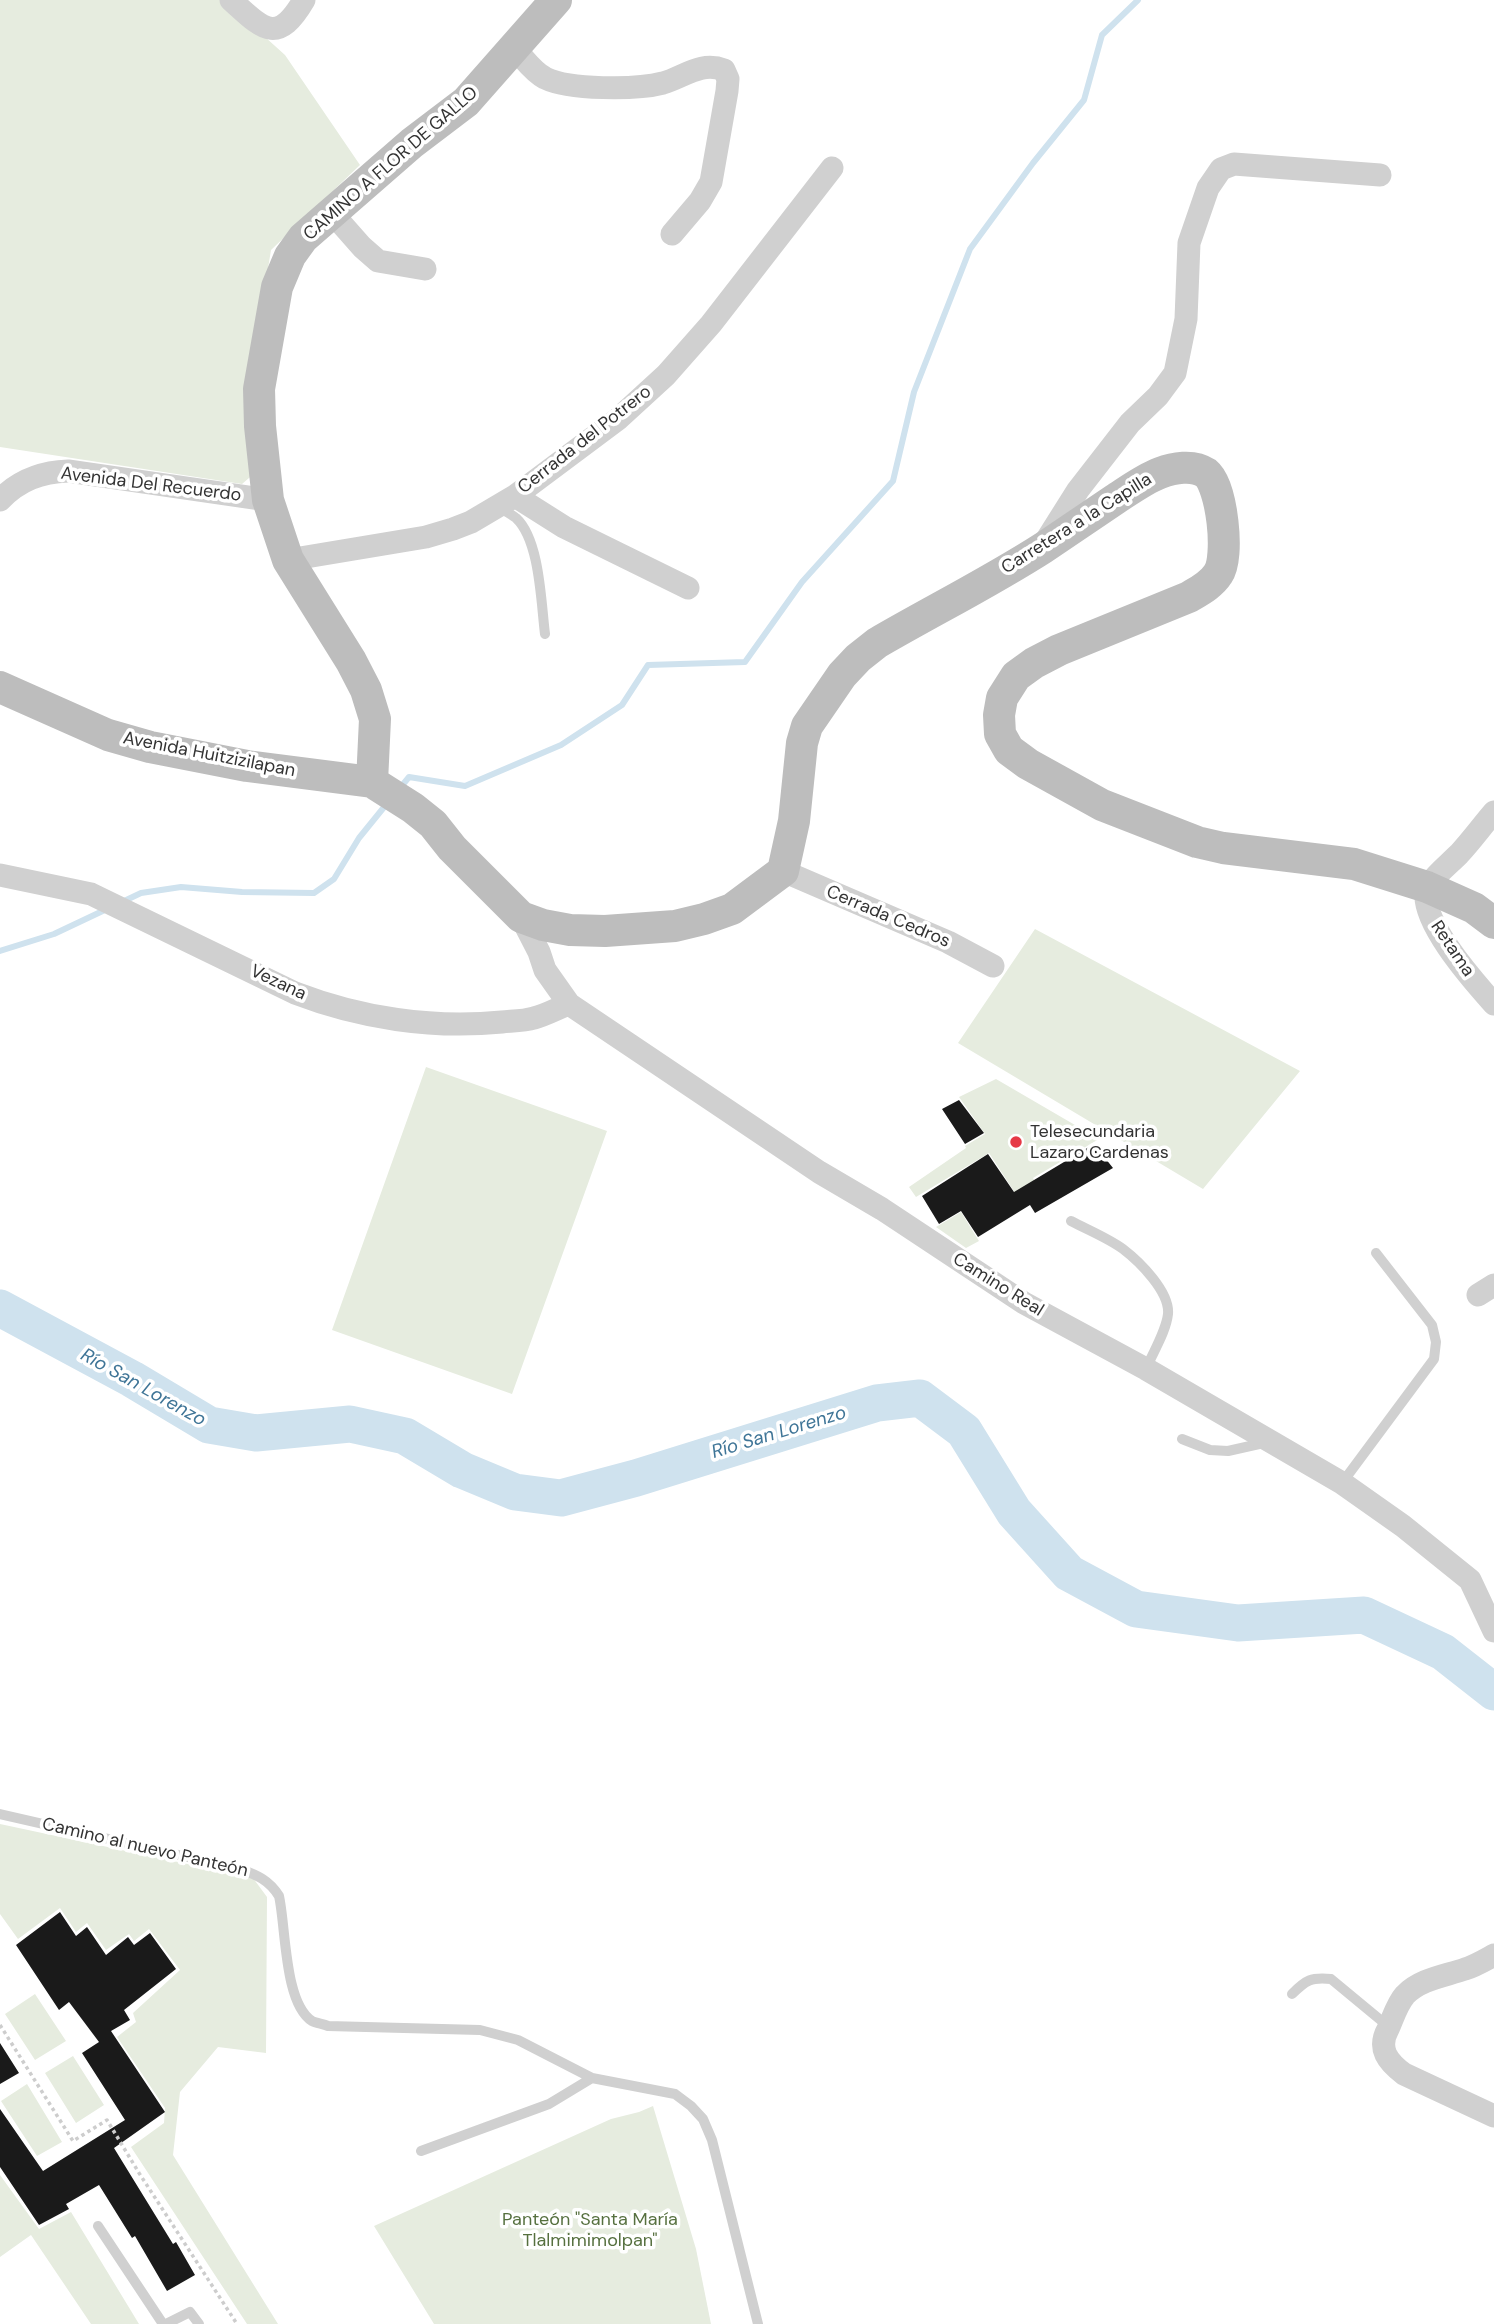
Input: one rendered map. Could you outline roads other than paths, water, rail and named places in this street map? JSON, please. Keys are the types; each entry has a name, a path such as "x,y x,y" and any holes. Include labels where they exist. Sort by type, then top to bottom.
{"street":[{"path":"231,0 268,29 277,29 288,24 304,0"},
{"name":"CAMINO A FLOR DE GALLO","path":"378,786 375,719 366,690 288,560 268,500 258,389 277,287 290,256 303,238 412,143 466,102 556,0"},
{"path":"514,48 535,71 546,78 579,87 641,86 662,83 703,67 724,70 728,79 727,91 712,182 672,234"},
{"path":"1040,549 1129,423 1158,396 1175,373 1186,319 1189,243 1208,188 1221,169 1234,164 1380,175"},
{"name":"Cerrada del Potrero","path":"288,560 426,537 471,522 506,501 618,419 666,375 712,324 832,168"},
{"path":"332,212 378,261 425,269"},
{"name":"Carretera a la Capilla","path":"783,871 794,821 802,743 807,726 818,707 858,658 877,643 1040,549 1128,491 1158,474 1193,468 1204,471 1212,479 1217,491 1225,548 1218,574 1207,586 1189,597 1059,650 1016,676 1002,698 999,715 1000,734 1009,750 1028,764 1102,805 1197,842 1223,848 1354,864 1427,887 1474,908 1494,923"},
{"name":"Avenida Del Recuerdo","path":"0,500 9,490 24,481 51,472 68,471 268,500"},
{"path":"506,501 688,588"},
{"name":"Avenida Huitzizilapan","path":"0,687 108,735 150,747 247,766 378,786"},
{"path":"378,786 433,824 452,848 521,917 543,925 570,930 604,931 675,926 732,909 783,871"},
{"path":"1427,887 1494,813"},
{"name":"Cerrada Cedros","path":"783,871 948,942 993,966"},
{"name":"Vezana","path":"0,875 91,894 295,993 378,1016 455,1025 477,1024 534,1018 569,1004"},
{"name":"Retama","path":"1427,887 1427,908 1432,919 1464,970 1494,1004"},
{"name":"Camino Real","path":"521,917 539,952 545,971 569,1004 820,1172 882,1209 1024,1303 1146,1369 1342,1483 1403,1526 1469,1580 1494,1631"},
{"path":"1469,1580 1494,1592"},
{"path":"1494,1955 1467,1969 1415,1988 1400,2002 1384,2035 1383,2045 1392,2065 1404,2074 1494,2116"}],"lane":[{"path":"506,501 529,539 536,565 545,634"},
{"path":"1071,1221 1122,1249 1157,1283 1166,1299 1168,1313 1146,1369"},
{"path":"1342,1483 1434,1359 1436,1342 1432,1325 1376,1253"},
{"path":"1182,1439 1210,1450 1228,1451 1270,1442"},
{"name":"Camino al nuevo Panteón","path":"0,1814 259,1875 272,1885 279,1896 292,1990 300,2008 312,2021 328,2026 480,2029 500,2033 592,2078 675,2094 703,2119 712,2140 758,2324"},
{"path":"1292,1994 1306,1981 1331,1979 1389,2027"},
{"path":"421,2151 549,2105 592,2078"},
{"path":"98,2226 165,2324 190,2312 199,2324"}],"waterway":[{"path":"400,788 409,777 465,786 561,745 622,705 648,665 745,662 802,582 893,481 914,392 970,249 1033,163 1084,100 1102,35 1138,0"},
{"path":"122,902 141,893 181,887 242,892 314,893 334,879 359,838 389,801"},
{"path":"0,951 54,934 109,908"},
{"name":"Río San Lorenzo","path":"0,1308 132,1379 209,1425 256,1433 350,1424 405,1436 462,1470 515,1492 561,1498 636,1478 877,1403 920,1398 964,1431 1014,1512 1069,1573 1136,1609 1238,1623 1364,1615 1443,1652 1494,1692"}],"place":[{"name":"Telesecundaria Lazaro Cardenas","path":"1016,1142"}],"park label":[{"name":"Panteón \"Santa María Tlalmimimolpan\"","path":"590,2230"}]}
